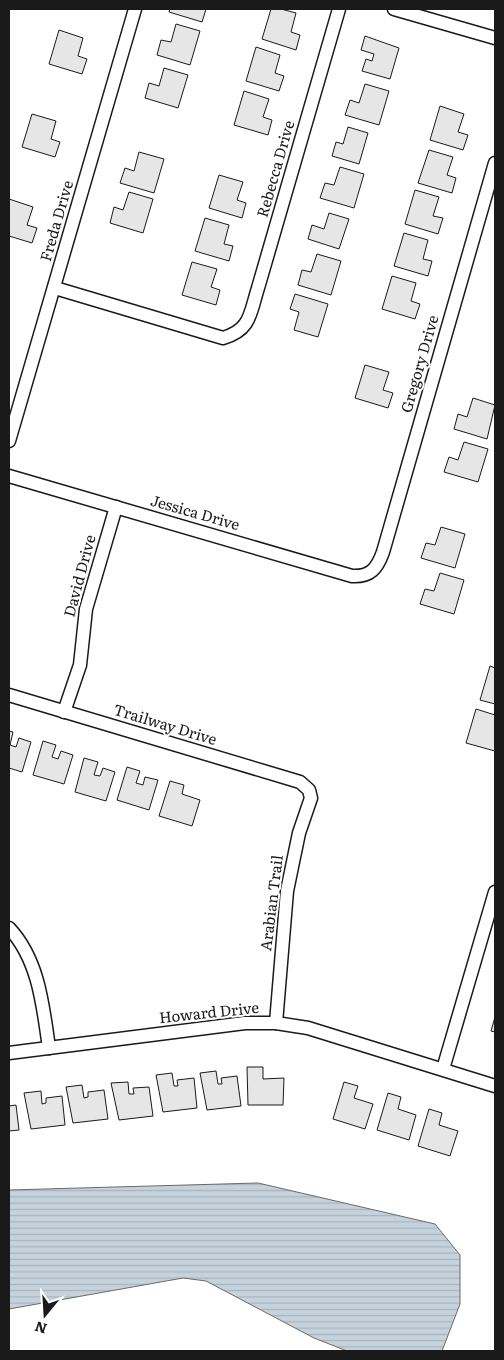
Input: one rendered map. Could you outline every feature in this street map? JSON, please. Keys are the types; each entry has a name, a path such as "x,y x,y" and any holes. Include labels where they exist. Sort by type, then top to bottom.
{"street":[{"name":"Freda Drive","path":"9,441 135,9"},
{"name":"Rebecca Drive","path":"55,288 222,338 237,334 246,326 339,9"},
{"path":"394,9 495,38"},
{"name":"Gregory Drive","path":"372,572 379,564 383,552 492,183 495,163"},
{"name":"Jessica Drive","path":"9,476 352,576 361,576 372,572"},
{"name":"David Drive","path":"64,712 80,665 86,609 116,508"},
{"name":"Trailway Drive","path":"9,695 300,782 309,790"},
{"name":"Arabian Trail","path":"276,1023 287,891 299,833 310,806 309,790"},
{"path":"443,1069 495,892"},
{"path":"9,928 18,937 42,993 49,1048"},
{"name":"Howard Drive","path":"9,1053 245,1023 276,1023 316,1030 495,1086"}],"shaded area":[{"path":"258,1183 435,1224 460,1255 460,1304 442,1351 347,1351 314,1338 206,1281 183,1278 9,1309 9,1190"}],"building":[{"path":"170,9 206,9 202,22 169,12"},
{"path":"271,9 281,9 296,13 291,32 300,35 296,50 262,39"},
{"path":"176,24 200,31 190,65 157,55 161,40 171,42"},
{"path":"59,30 83,38 78,56 87,59 82,74 49,64"},
{"path":"365,36 399,48 390,79 362,71 366,59 372,61 374,54 361,50"},
{"path":"256,47 280,55 275,73 284,76 279,91 246,81"},
{"path":"164,68 188,75 178,108 145,98 149,83 159,86"},
{"path":"365,84 389,91 379,125 345,115 350,100 359,103"},
{"path":"244,91 269,99 263,117 272,120 268,135 234,125"},
{"path":"440,106 464,114 458,132 468,135 463,150 430,140"},
{"path":"32,114 56,121 51,139 60,142 55,157 22,147"},
{"path":"348,127 368,133 359,164 332,156 336,142 343,144"},
{"path":"429,150 453,157 447,175 456,178 452,193 418,183"},
{"path":"139,152 164,159 154,193 120,183 125,168 134,171"},
{"path":"340,167 364,174 354,208 320,198 325,183 334,185"},
{"path":"219,175 243,182 237,200 246,203 242,218 209,208"},
{"path":"415,190 439,197 433,216 443,218 438,234 405,224"},
{"path":"129,192 153,199 143,233 110,223 114,207 123,210"},
{"path":"9,199 33,207 27,225 37,228 32,243 9,236"},
{"path":"329,213 349,219 339,249 308,239 312,225 324,229"},
{"path":"205,218 229,225 224,244 233,246 229,261 195,251"},
{"path":"404,233 428,240 423,259 432,261 428,276 394,266"},
{"path":"317,254 341,261 331,295 298,285 302,270 311,272"},
{"path":"192,262 217,269 211,287 220,290 216,305 182,295"},
{"path":"392,276 416,283 411,301 420,304 415,319 382,309"},
{"path":"295,294 328,304 318,337 294,330 299,312 290,309"},
{"path":"365,365 389,372 383,390 393,393 388,408 355,398"},
{"path":"473,398 495,405 487,439 454,429 458,414 467,417"},
{"path":"464,442 488,449 478,482 444,472 449,457 458,460"},
{"path":"441,527 465,534 455,568 421,558 426,543 435,545"},
{"path":"440,573 464,580 454,614 420,604 425,589 434,591"},
{"path":"490,666 495,668 495,704 480,700"},
{"path":"476,709 495,715 495,751 466,743"},
{"path":"9,731 13,732 10,745 16,747 19,738 31,742 22,772 9,768"},
{"path":"43,741 56,745 52,757 58,759 61,751 73,755 64,784 33,775"},
{"path":"84,758 98,762 94,775 100,776 103,768 115,772 106,801 75,792"},
{"path":"127,767 140,771 136,783 143,785 145,777 158,780 149,810 117,800"},
{"path":"170,781 184,785 182,794 200,800 192,826 159,816"},
{"path":"495,1017 495,1032 491,1031"},
{"path":"247,1067 263,1067 263,1079 284,1078 283,1105 248,1105"},
{"path":"216,1071 218,1084 222,1084 221,1078 237,1076 241,1106 207,1110 200,1073"},
{"path":"172,1073 174,1086 178,1086 177,1080 194,1078 197,1108 163,1112 156,1075"},
{"path":"128,1082 129,1094 134,1094 133,1088 149,1087 153,1116 119,1120 111,1083"},
{"path":"344,1082 358,1086 354,1098 373,1104 365,1129 333,1119"},
{"path":"82,1085 84,1098 88,1097 88,1092 104,1090 108,1119 73,1123 66,1087"},
{"path":"41,1091 42,1104 46,1103 46,1098 62,1096 65,1125 31,1129 24,1093"},
{"path":"388,1093 401,1097 398,1109 416,1115 409,1140 377,1130"},
{"path":"16,1105 19,1130 9,1131 9,1106"},
{"path":"429,1109 442,1113 439,1125 458,1131 450,1156 418,1146"}]}
